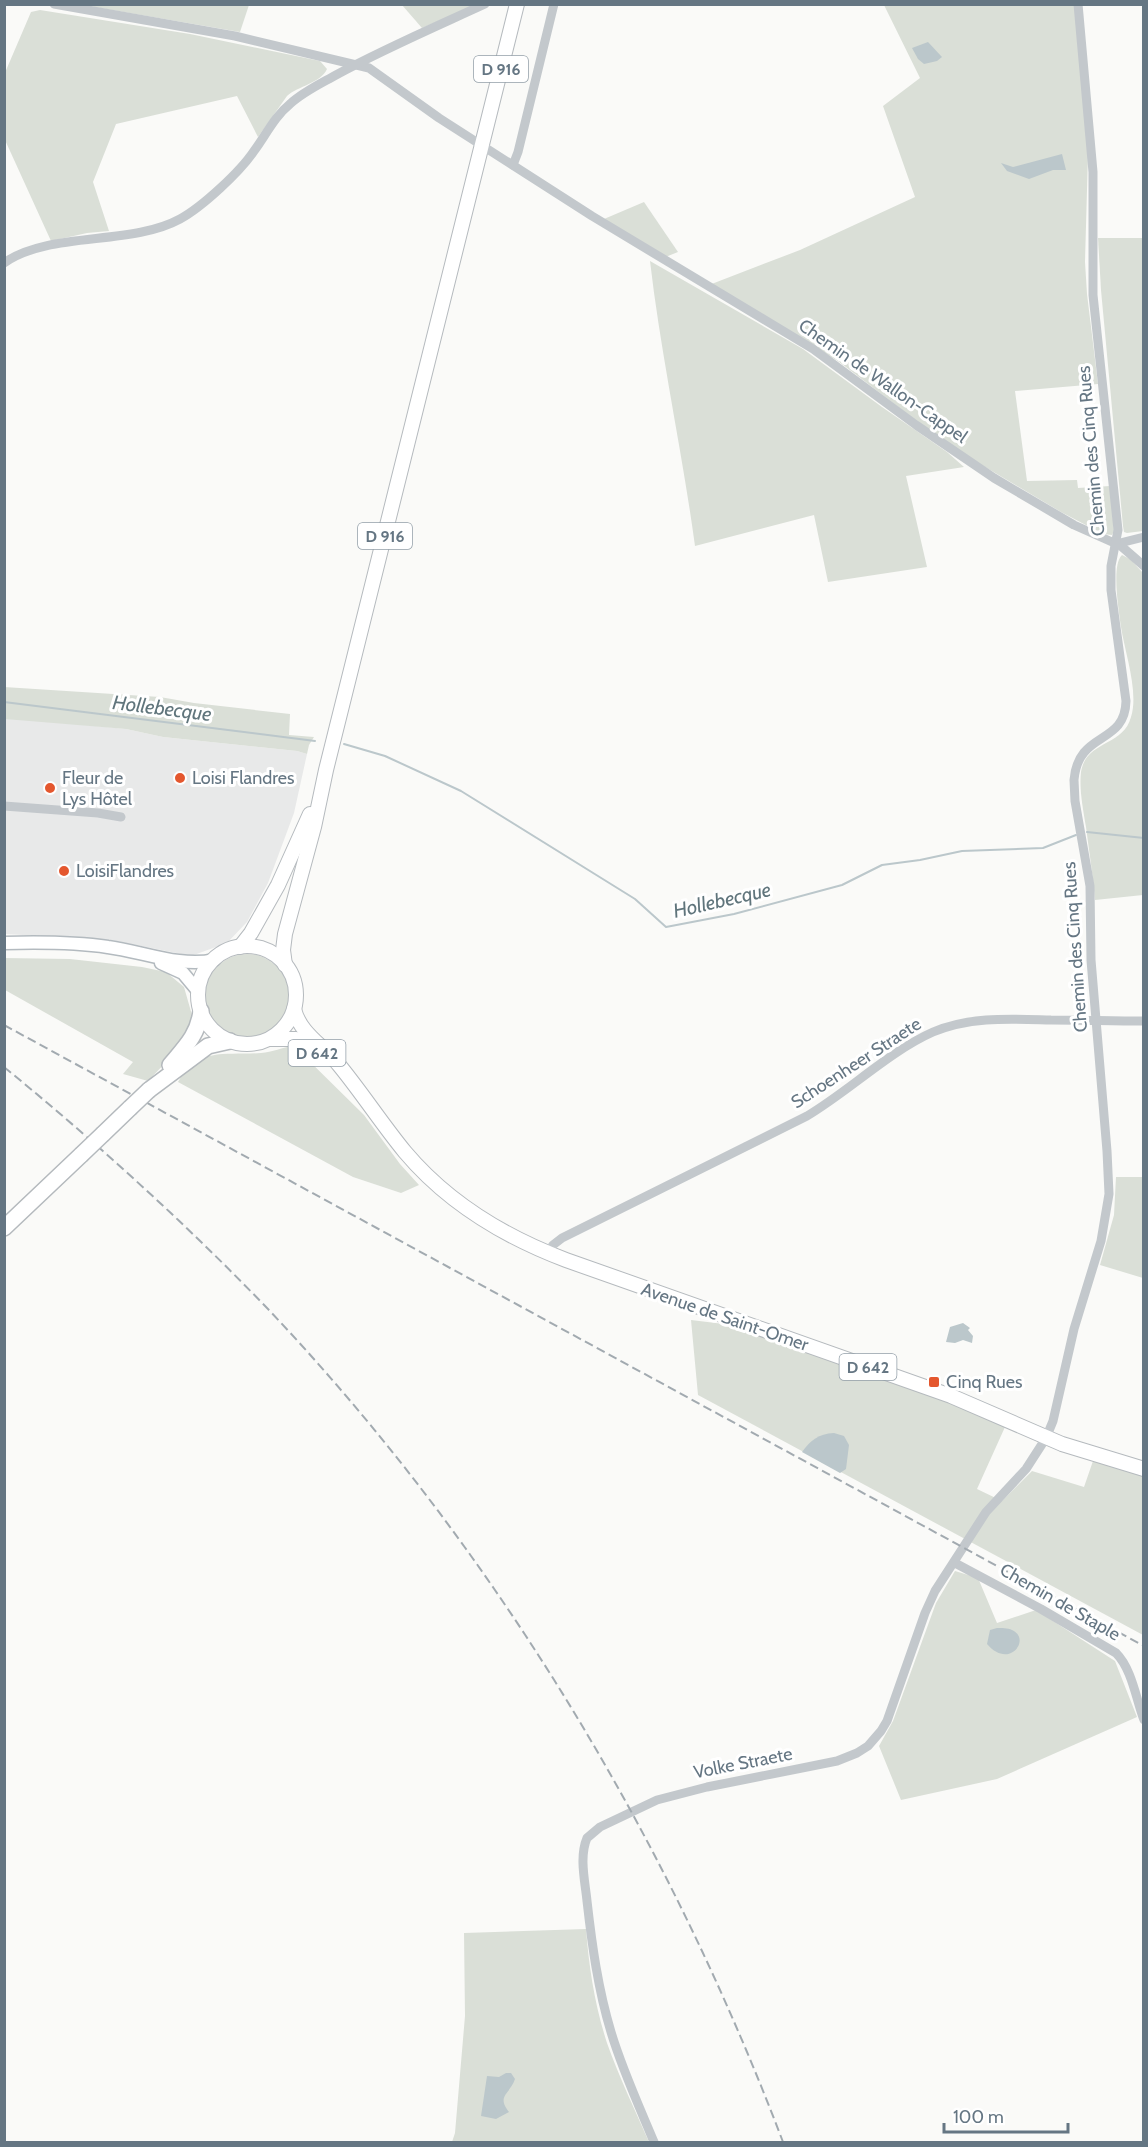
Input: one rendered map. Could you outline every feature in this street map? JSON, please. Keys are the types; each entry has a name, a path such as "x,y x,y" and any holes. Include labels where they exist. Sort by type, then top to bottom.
{"highway":[{"path":"4,1228 149,1090 191,1040 198,1026 201,1011"},
{"path":"149,1090 208,1046 230,1041"}],"main road":[{"name":"D 916","path":"285,965 283,950 285,934 517,4"},
{"name":"D 916","path":"240,947 255,926 282,876 307,821 326,770"},
{"path":"4,943 101,946 191,963 214,960"},
{"path":"240,947 254,947 267,951 285,965 295,986 294,1009 283,1028 268,1039 252,1044 230,1041 212,1029 201,1011 198,991 203,974 214,960 226,951 240,947"},
{"path":"4,950 89,952 156,962 180,971 189,978 198,991"},
{"name":"Avenue de Saint-Omer","path":"294,1009 300,1025 336,1061 405,1152 443,1190 491,1225 548,1253 951,1396 1047,1438 1093,1455 1143,1469"},
{"name":"Avenue de Saint-Omer","path":"268,1039 290,1038 305,1043 356,1089"}],"street":[{"name":"Chemin de Wallon-Cappel","path":"54,4 235,36 356,64 372,70 422,106 645,250 813,348 994,478 1067,522 1128,550 1143,566"},
{"path":"4,263 16,256 36,250 147,230 180,219 241,167 287,105 356,64 485,4"},
{"path":"513,165 520,148 554,4"},
{"name":"Chemin des Cinq Rues","path":"1047,1438 1072,1337 1101,1241 1107,1210 1108,1159 1091,951 1089,886 1075,801 1074,780 1078,760 1084,751 1118,728 1125,711 1126,694 1111,590 1118,530 1092,295 1093,172 1078,4"},
{"path":"1116,544 1143,537"},
{"path":"4,806 121,817"},
{"name":"Schoenheer Straete","path":"548,1253 553,1245 562,1238 807,1116 904,1049 932,1033 963,1023 990,1020 1143,1021"},
{"name":"Volke Straete","path":"654,2142 616,2049 603,2000 593,1948 585,1880 583,1854 587,1838 600,1827 644,1805 671,1795 830,1763 862,1750 884,1726 935,1591 986,1512 1030,1463 1047,1438"},
{"name":"Chemin de Staple","path":"955,1563 1112,1649 1124,1665 1143,1720"}],"shaded area":[{"path":"83,5 249,5 240,32"},
{"path":"402,5 476,5 422,28"},
{"path":"884,5 1075,5 1088,154 1085,262 1098,384 1015,391 1027,481 1077,480 1078,488 1110,486 1114,531 1112,535 1103,534 1061,512 970,458 838,361 709,285 800,250 915,197 883,106 920,78"},
{"path":"40,10 190,34 320,61 327,69 320,78 287,96 258,137 237,96 116,124 93,182 109,231 51,241 5,140 4,75 31,12"},
{"path":"928,42 942,57 937,61 924,64 912,48"},
{"path":"1062,154 1066,170 1053,170 1029,179 1007,171 1001,163 1013,167"},
{"path":"644,202 678,252 663,258 604,219"},
{"path":"1098,238 1143,238 1143,531 1127,533 1124,532 1123,526"},
{"path":"650,261 803,349 947,452 964,467 906,476 927,567 828,582 814,515 695,546"},
{"path":"1122,555 1130,559 1143,573 1143,895 1095,900 1082,799 1081,772 1090,754 1121,734 1127,727 1133,707 1132,684 1121,627 1116,578"},
{"path":"4,687 160,697 290,714 289,735 314,737 307,754 297,751 163,737 126,729 5,719"},
{"path":"4,717 126,729 163,737 297,751 307,754 294,813 268,883 247,922 227,943 191,956 112,940 5,934"},
{"path":"247,954 263,957 277,966 286,980 289,996 286,1012 277,1026 263,1035 247,1038 231,1035 217,1026 208,1012 205,996 208,980 217,966 231,957"},
{"path":"4,958 70,959 166,972 184,987 194,1022 168,1060 148,1081 123,1074 133,1062 5,990"},
{"path":"293,1045 364,1115 400,1164 419,1185 401,1193 353,1177 178,1082 186,1071 204,1058 214,1055 265,1052"},
{"path":"1116,1177 1143,1177 1143,1278 1100,1265 1114,1215"},
{"path":"691,1320 732,1325 882,1377 1005,1427 977,1489 1002,1501 1032,1471 1084,1487 1093,1461 1143,1474 1143,1635 698,1395"},
{"path":"963,1323 970,1328 968,1330 973,1336 972,1343 963,1340 955,1343 946,1342 950,1327"},
{"path":"834,1433 844,1436 849,1445 846,1469 840,1473 802,1452 815,1438"},
{"path":"955,1571 978,1578 997,1623 1036,1610 1115,1661 1137,1717 997,1779 901,1800 879,1746 893,1721 936,1603"},
{"path":"1010,1629 1018,1634 1020,1640 1015,1650 1003,1654 987,1644 990,1630"},
{"path":"586,1929 593,1987 607,2043 649,2142 452,2142 455,2133 465,2016 464,1933"},
{"path":"511,2073 515,2079 504,2098 505,2107 509,2112 496,2119 481,2116 487,2076 499,2077"}],"waterway":[{"name":"Hollebecque","path":"4,702 315,741"},
{"name":"Hollebecque","path":"344,744 385,756 461,791 635,899 666,927 734,914 842,885 882,865 962,851 1043,848 1076,835"},
{"name":"Hollebecque","path":"1087,832 1144,838"}],"railway":[{"path":"4,1025 1144,1646"},
{"path":"4,1067 140,1184 237,1277 350,1401 428,1497 500,1597 567,1700 629,1807 685,1916 737,2028 783,2142"}],"place":[{"name":"Loisi Flandres","path":"180,778"},
{"name":"Fleur de Lys Hôtel","path":"50,788"},
{"name":"LoisiFlandres","path":"64,871"},
{"name":"Cinq Rues","path":"934,1382"}]}
